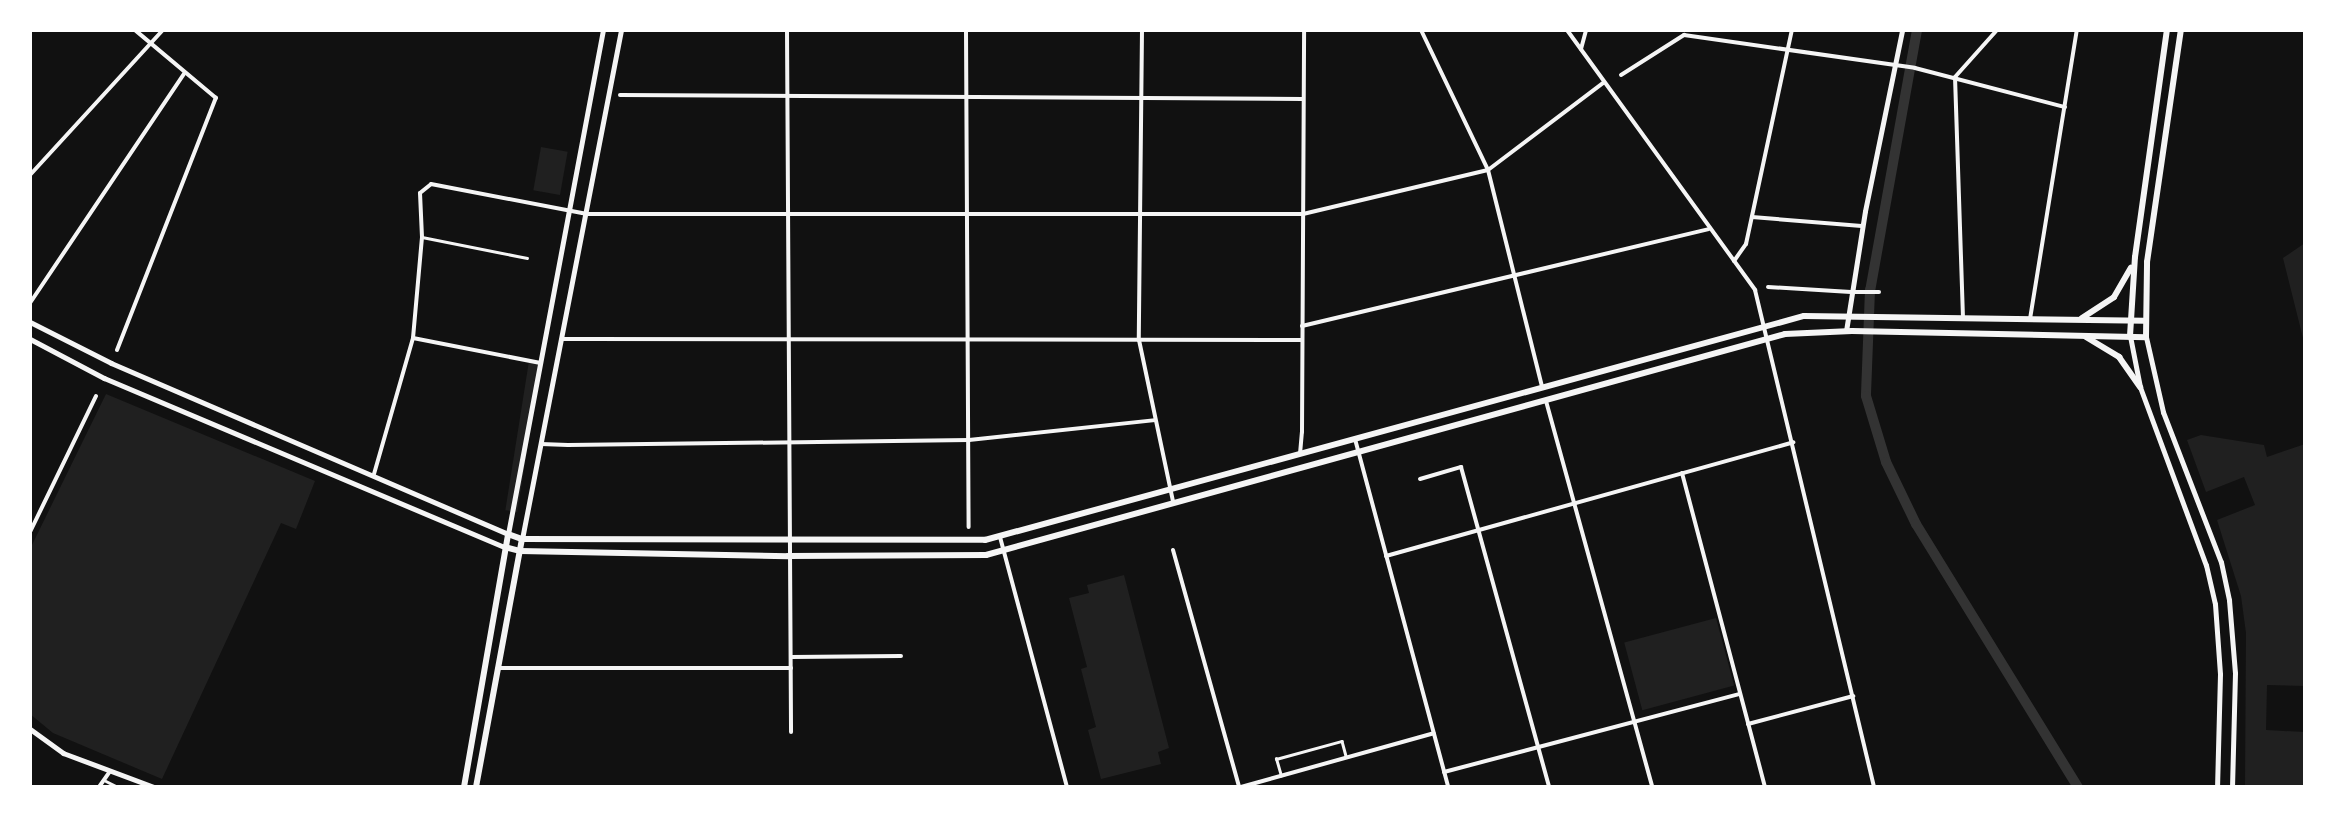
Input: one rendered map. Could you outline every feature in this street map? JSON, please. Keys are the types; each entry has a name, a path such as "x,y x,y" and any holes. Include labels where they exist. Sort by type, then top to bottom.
{"main road":[{"path":"2130,336 2134,257 2167,30"},
{"path":"505,546 520,552 788,556 1004,552 1768,338 1849,331 2146,337 2147,262 2181,30"},
{"path":"2079,320 2114,298 2134,257"},
{"path":"464,787 508,534 522,539 1000,537 1766,323 1850,315 2145,321"},
{"path":"2080,334 2109,348 2140,387"},
{"path":"476,787 522,539"}],"street":[{"path":"117,350 166,237 216,98 134,30"},
{"path":"30,174 163,30"},
{"path":"30,322 111,364 508,534 603,30"},
{"path":"522,539 620,30"},
{"path":"788,30 790,732"},
{"path":"966,30 969,540"},
{"path":"1142,30 1138,340 1174,504"},
{"path":"1300,454 1304,30"},
{"path":"1421,30 1488,170 1542,387"},
{"path":"1568,30 1754,290 1766,323 1874,787"},
{"path":"1581,49 1586,30"},
{"path":"1734,260 1746,244 1792,30"},
{"path":"1849,331 1862,226 1902,30"},
{"path":"1962,318 1955,76 1997,30"},
{"path":"2030,319 2078,30"},
{"path":"1621,75 1684,32 1912,67 2065,107"},
{"path":"30,303 184,73"},
{"path":"374,474 413,338 422,236 420,193 431,184 587,214 1303,214 1488,170 1604,83"},
{"path":"608,95 1304,99"},
{"path":"1752,218 1862,226"},
{"path":"1302,326 1710,229"},
{"path":"1754,290 1878,292"},
{"path":"2130,336 2140,387 2206,565 2215,604 2217,787"},
{"path":"2146,337 2163,412 2221,562 2234,634 2232,787"},
{"path":"413,338 541,363"},
{"path":"30,339 104,378 505,546"},
{"path":"562,339 1302,340"},
{"path":"30,532 96,396"},
{"path":"1546,401 1652,787"},
{"path":"541,444 969,440 1155,420"},
{"path":"1355,438 1448,787"},
{"path":"1386,556 1793,442"},
{"path":"1420,479 1461,467 1549,787"},
{"path":"1682,473 1765,787"},
{"path":"1000,537 1067,787"},
{"path":"1173,550 1239,787 1434,733"},
{"path":"790,657 902,656"},
{"path":"498,668 790,668"},
{"path":"1444,772 1740,694"},
{"path":"1748,724 1853,696"},
{"path":"2218,723 2232,723"},
{"path":"30,730 63,752 154,787"},
{"path":"98,787 110,771"}],"lane":[{"path":"422,236 527,258"},
{"path":"1281,776 1276,759 1293,754 1342,741 1347,757"},
{"path":"104,780 118,787"}],"shaded area":[{"path":"541,147 568,152 560,195 533,190"},
{"path":"2305,243 2305,346 2283,258"},
{"path":"529,361 541,363 517,512 505,510"},
{"path":"106,394 315,481 296,529 281,523 162,779 53,733 30,714 30,549"},
{"path":"2201,435 2264,445 2267,457 2305,444 2305,686 2267,685 2266,730 2305,732 2305,787 2245,787 2246,633 2241,596 2217,520 2255,505 2244,477 2206,492 2187,440"},
{"path":"1124,575 1169,748 1158,752 1161,764 1101,779 1088,730 1096,727 1081,669 1087,667 1069,598 1089,593 1087,585"},
{"path":"1716,618 1734,686 1642,710 1624,643"}],"waterway":[{"path":"1917,30 1870,290 1866,396 1886,462 1916,524 2078,787"}]}
